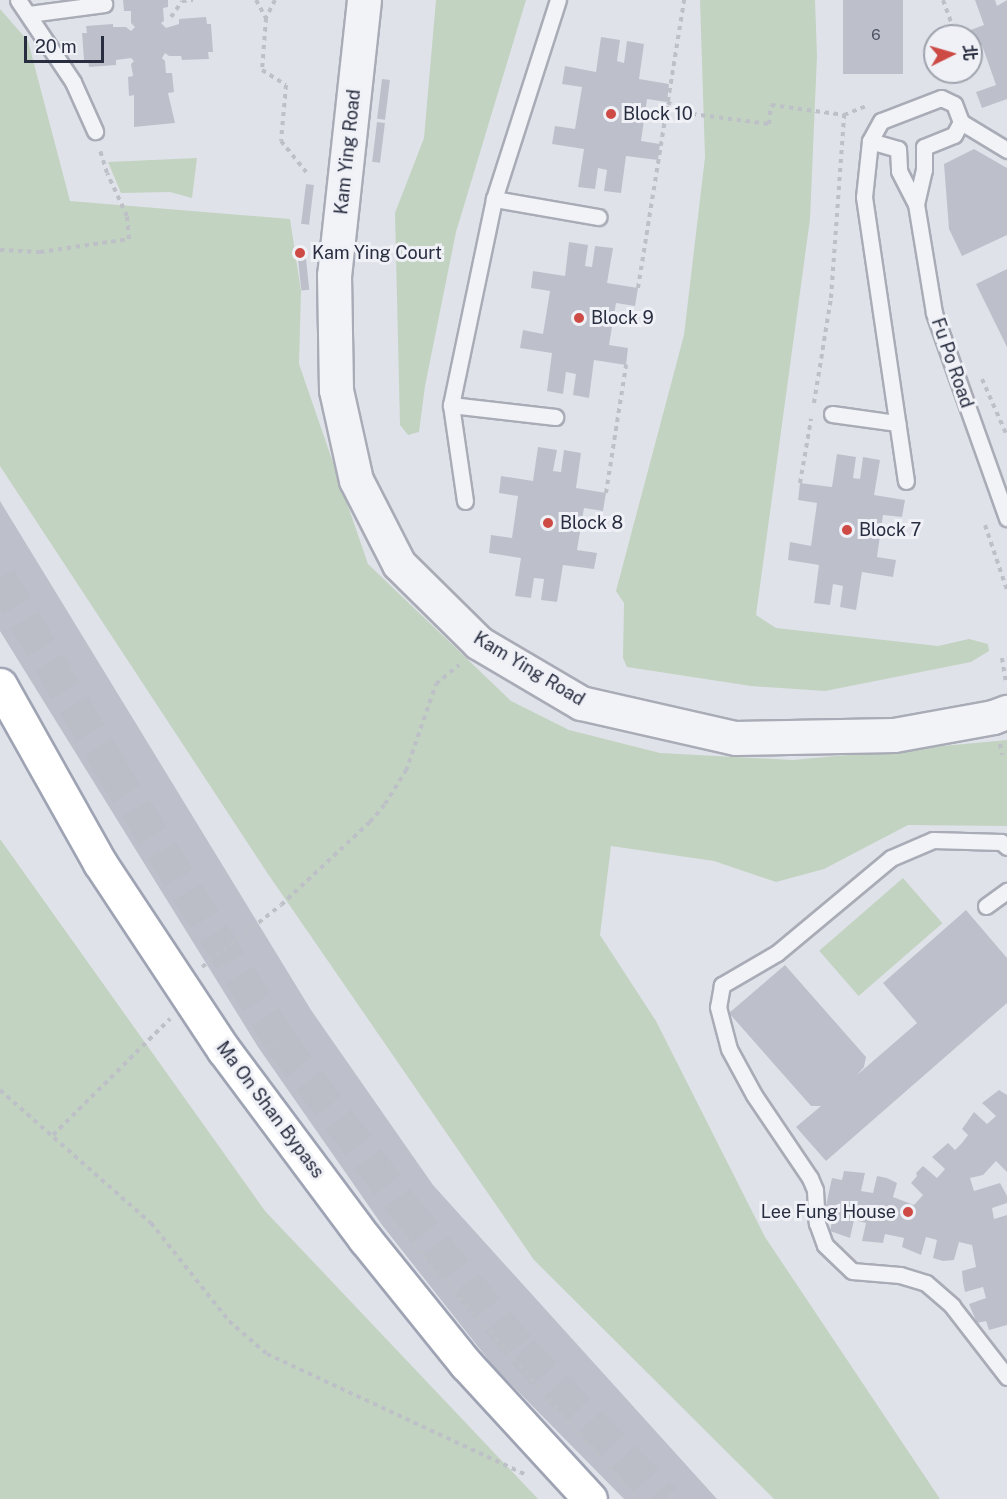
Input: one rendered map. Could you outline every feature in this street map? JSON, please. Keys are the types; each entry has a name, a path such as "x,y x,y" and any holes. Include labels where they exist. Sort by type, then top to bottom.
{"main road":[{"name":"Ma On Shan Bypass","path":"0,685 100,863 224,1050 365,1239 459,1355 591,1499"}],"street":[{"name":"Kam Ying Road","path":"364,0 334,275 336,390 356,480 399,564 479,643 581,703 735,738 894,735 993,717 1007,712"}],"lane":[{"path":"18,0 73,82 95,131"},
{"path":"465,501 451,405 494,199 558,0"},
{"path":"29,14 104,4"},
{"path":"906,480 864,197 870,141 881,121 941,98 954,104 961,122 1007,150"},
{"path":"870,141 898,149 924,147 954,135 961,122"},
{"name":"Fu Po Road","path":"916,204 924,170 924,147"},
{"name":"Fu Po Road","path":"898,149 899,171 916,204 934,314 1007,518"},
{"path":"494,199 598,217"},
{"path":"451,405 555,417"},
{"path":"832,414 897,423"},
{"path":"1007,847 1001,842 933,840 891,858 777,953 722,985 718,1007 729,1049 754,1095 810,1178 815,1190 817,1223 825,1245 852,1271 900,1275 926,1283 952,1306 1007,1377"},
{"path":"986,906 1007,891"}],"path":[{"path":"171,17 183,1 193,0"},
{"path":"256,0 266,18"},
{"path":"275,0 266,18 262,70 286,86 281,141 306,172"},
{"path":"638,288 684,0"},
{"path":"943,0 952,24"},
{"path":"666,102 692,114 769,124 771,105 844,115 876,102"},
{"path":"800,483 831,298 844,115"},
{"path":"0,250 40,252 129,239 127,216 107,173 95,131"},
{"path":"606,493 626,365"},
{"name":"Fu Po Road","path":"979,372 1007,436"},
{"path":"1002,658 1007,688"},
{"path":"202,968 281,905 370,822 406,771 436,684 462,663"},
{"path":"195,958 206,975"},
{"path":"53,1135 176,1014"},
{"path":"1,1093 53,1135 151,1223 229,1321 267,1354 536,1480"},
{"path":"392,1221 638,1499"}],"green space":[{"path":"436,0 526,0 456,232 425,386 419,432 408,435 400,425 395,213 424,138"},
{"path":"700,0 815,0 817,56 810,219 756,615 776,628 938,646 969,639 988,644 989,651 971,662 825,691 751,686 627,667 623,658 624,603 616,591 684,335 705,157"},
{"path":"0,9 28,41 70,201 290,219 301,291 299,364 368,564 511,701 569,730 660,753 793,760 1007,740 1007,826 908,825 824,869 776,882 714,861 611,846 600,935 656,1021 765,1237 940,1499 774,1499 534,1260 268,874 0,466"},
{"path":"197,158 192,198 170,192 121,193 108,162"},
{"path":"0,839 265,1211 538,1499 0,1499"},
{"path":"903,878 942,923 859,996 819,951"}],"building":[{"path":"123,0 168,0 168,7 163,8 164,21 161,23 166,28 179,24 179,19 206,17 207,24 211,24 213,52 208,52 209,59 182,60 181,56 169,56 165,53 162,58 165,61 166,73 172,73 174,92 168,93 175,123 134,127 134,95 129,96 128,77 133,76 131,64 134,61 131,58 116,60 116,65 89,67 88,60 84,60 82,33 87,33 86,26 113,24 113,27 126,27 131,31 135,27 131,23 131,11 124,11"},
{"path":"843,0 903,0 903,74 843,74"},
{"path":"975,0 995,0 997,6 1007,0 1007,99 982,108 976,92 996,85 983,48 984,25"},
{"name":"Block 10","path":"601,37 620,40 617,61 624,63 627,41 644,44 639,79 669,84 667,102 647,99 641,141 660,144 658,160 626,156 621,193 604,191 607,170 598,168 595,189 578,187 584,149 552,144 555,126 575,129 582,87 562,84 565,66 596,72"},
{"path":"382,79 390,80 385,120 377,119"},
{"path":"377,122 385,123 380,163 372,162"},
{"path":"974,149 1007,168 1007,235 962,256 949,229 944,164"},
{"path":"306,184 314,185 309,225 301,224"},
{"name":"Block 9","path":"569,242 588,245 585,266 592,267 595,246 613,248 607,283 638,288 635,306 616,303 609,345 628,348 626,365 594,360 589,398 573,395 576,374 566,372 563,394 547,391 552,353 520,348 523,330 543,334 550,291 531,288 533,271 565,276"},
{"path":"305,249 309,290 301,291 297,250"},
{"path":"1007,269 1007,347 976,284"},
{"name":"Block 8","path":"538,447 557,450 553,471 561,472 564,450 581,453 576,488 606,493 603,511 584,508 577,550 597,553 594,569 563,565 557,602 541,600 544,579 534,578 531,598 515,596 521,558 489,553 491,535 512,538 518,496 499,493 501,476 533,481"},
{"name":"Block 7","path":"837,454 856,457 853,478 860,479 863,457 880,460 874,495 905,500 902,517 883,515 877,557 896,560 893,577 862,572 856,610 840,607 843,586 833,584 830,605 814,603 819,565 788,560 790,542 811,546 817,503 798,500 800,483 832,487"},
{"path":"0,501 311,1010 433,1185 717,1499 624,1499 494,1367 382,1225 258,1047 0,631"},
{"path":"966,910 1007,958 1007,1003 826,1161 796,1127 821,1106 811,1106 729,1013 785,965 866,1057 864,1067 857,1075 917,1023 883,983"},
{"name":"Lee Fung House","path":"999,1090 1007,1095 1007,1172 996,1161 983,1175 970,1178 974,1191 1000,1183 1007,1196 1007,1203 992,1208 994,1219 1007,1215 1007,1325 989,1330 986,1321 977,1323 969,1304 986,1298 983,1287 965,1292 963,1282 962,1271 976,1267 972,1245 959,1242 954,1260 943,1261 933,1258 937,1240 926,1237 921,1255 902,1247 904,1238 885,1234 883,1243 862,1241 866,1223 854,1220 850,1238 830,1231 832,1221 823,1219 832,1178 842,1180 844,1171 865,1173 861,1191 873,1193 877,1176 887,1178 897,1183 893,1197 914,1205 923,1195 911,1183 917,1176 916,1173 923,1166 937,1178 945,1169 932,1157 948,1143 955,1150 962,1143 968,1135 962,1129 974,1112 987,1124 996,1116 982,1103"}],"tunnel":[{"path":"0,577 110,766 280,1040 404,1207 522,1350 664,1499"}],"place":[{"name":"Block 10","path":"611,114"},
{"name":"Kam Ying Court","path":"300,253"},
{"name":"Block 9","path":"579,318"},
{"name":"Block 8","path":"548,523"},
{"name":"Block 7","path":"847,530"},
{"name":"Lee Fung House","path":"908,1212"}]}
